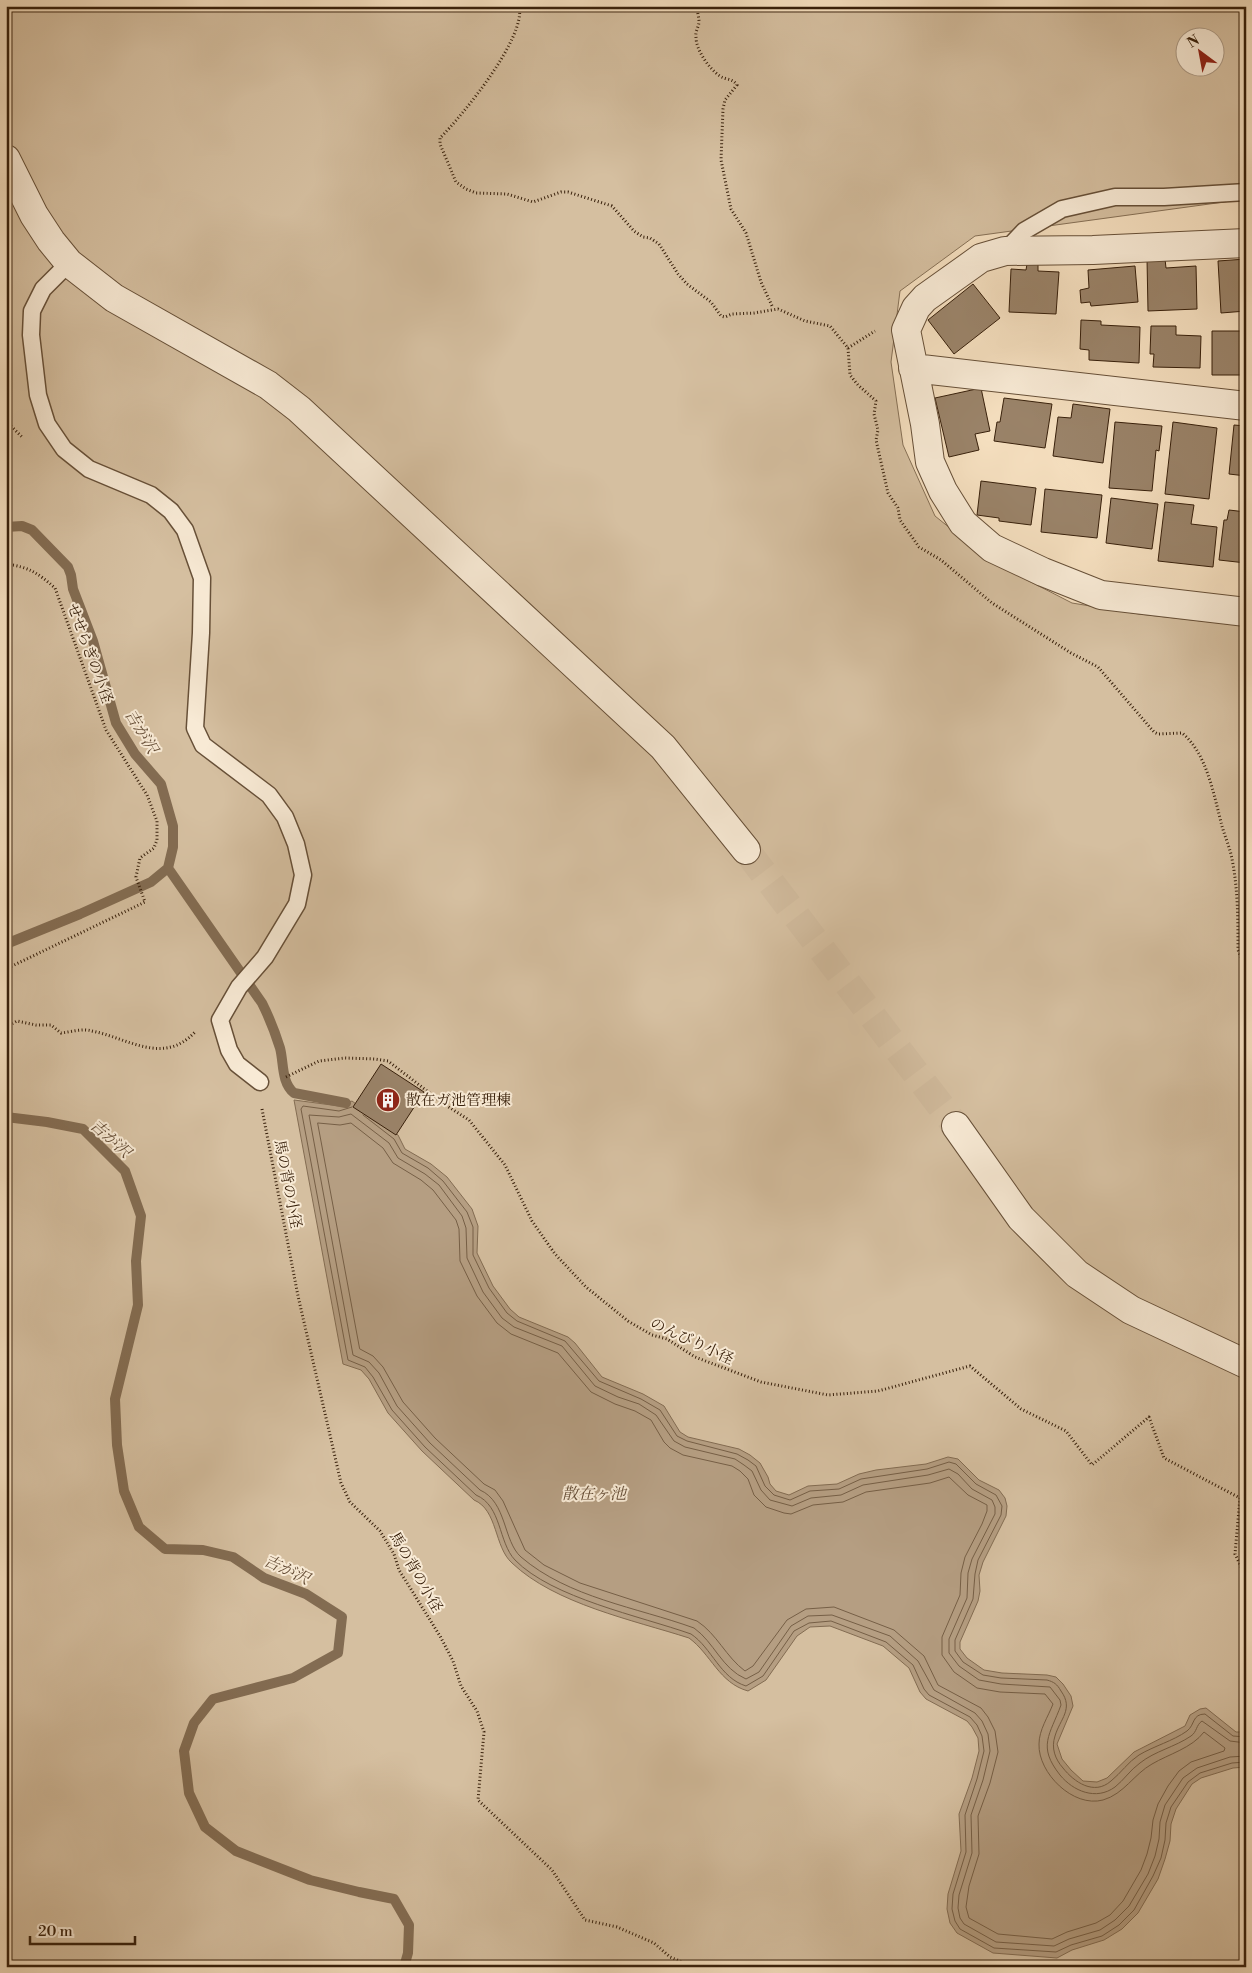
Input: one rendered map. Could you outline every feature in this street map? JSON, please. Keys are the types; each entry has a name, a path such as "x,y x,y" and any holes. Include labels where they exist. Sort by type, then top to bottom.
{"street":[{"path":"6,159 34,215 51,241 69,263 114,298 268,385 299,409 663,747 746,850"},
{"path":"1246,243 1093,250 1005,251 981,258 924,298 916,308 906,330 925,424 930,462 942,491 963,523 992,548 1043,572 1101,595 1246,612"},
{"path":"913,368 1246,406"},
{"path":"956,1126 1021,1218 1077,1274 1132,1310 1246,1364"}],"lane":[{"path":"1005,251 1024,231 1062,209 1115,198 1164,198 1246,192"},
{"path":"69,263 44,289 32,311 31,334 37,386 47,424 64,449 89,469 151,495 171,512 185,530 202,578 201,633 195,728 202,744 269,795 285,817 296,844 303,875 298,904 265,957 239,987 220,1020 229,1050 237,1064 260,1082"}],"path":[{"path":"519,6 520,11 516,27 505,52 480,92 440,138 440,144 456,182 476,193 507,194 533,202 561,192 612,206 634,231 660,244 678,274 687,284 711,302 721,316 754,313 773,308 805,321 830,326 842,338 848,348 850,374 858,385 876,401 874,414 878,430 876,440 888,493 898,508 900,520 919,547 941,560 992,603 1038,634 1098,667 1154,732 1158,734 1182,733 1186,736 1205,767 1232,858 1237,899 1238,950 1241,958 1246,962"},
{"path":"698,6 697,14 700,20 695,34 697,45 714,70 721,77 730,79 736,85 725,100 723,109 721,160 731,209 746,233 761,282 773,308"},
{"name":"せせらぎの小径","path":"6,564 21,566 38,573 55,588 106,730 147,795 157,821 157,840 154,848 140,858 136,878 146,902 10,967 6,971"},
{"path":"6,1027 17,1021 51,1026 61,1033 91,1030 141,1047 156,1049 172,1046"},
{"name":"のんびり小径","path":"260,1082 286,1077 319,1061 344,1058 388,1061 444,1104 469,1120 505,1165 532,1222 555,1254 586,1287 628,1321 652,1334 667,1339 694,1357 722,1369 760,1382 828,1394 878,1391 970,1366 1020,1409 1066,1431 1092,1465 1149,1417 1164,1458 1240,1498 1235,1554 1246,1576"},
{"name":"馬の背の小径","path":"260,1082 259,1094 298,1296 341,1484 350,1502 380,1531 394,1554 399,1570 440,1636 453,1661 461,1686 478,1711 484,1732 478,1800 552,1870 584,1920 618,1927 654,1943 670,1957 694,1967"}],"shaded area":[{"path":"6,6 1246,6 1246,199 975,236 900,291 891,362 903,445 935,516 992,562 1072,603 1139,614 1246,626 1246,1967 6,1967"}],"water":[{"name":"散在ヶ池","path":"294,1100 339,1106 352,1101 398,1135 405,1149 431,1164 447,1177 472,1209 478,1226 477,1253 493,1286 510,1309 519,1317 568,1337 602,1377 643,1394 664,1406 680,1432 688,1437 739,1449 750,1455 760,1463 770,1484 776,1491 789,1495 808,1486 837,1484 859,1474 926,1464 948,1457 958,1459 979,1480 999,1490 1005,1498 1007,1506 1006,1516 983,1562 979,1575 980,1591 978,1601 960,1642 960,1649 967,1658 984,1670 1002,1673 1047,1675 1056,1677 1063,1684 1071,1696 1073,1706 1057,1744 1062,1759 1071,1770 1083,1781 1097,1782 1107,1778 1134,1752 1185,1726 1190,1715 1200,1709 1206,1708 1236,1732 1246,1732 1246,1767 1233,1768 1201,1778 1192,1784 1176,1809 1171,1824 1170,1841 1158,1879 1138,1913 1122,1929 1104,1940 1072,1950 1057,1958 993,1953 957,1933 950,1923 947,1909 948,1894 961,1851 959,1814 979,1751 978,1738 967,1721 926,1699 920,1692 909,1668 883,1646 830,1626 810,1627 797,1636 766,1680 748,1691 738,1687 722,1675 689,1638 572,1600 530,1577 512,1563 502,1548 488,1512 422,1451 388,1413 369,1379 361,1370 343,1364"}],"building":[{"path":"1147,259 1165,259 1166,268 1196,266 1197,309 1148,311"},
{"path":"1246,259 1246,311 1221,313 1218,261"},
{"path":"1027,264 1038,264 1038,271 1059,272 1056,314 1009,312 1011,269 1026,270"},
{"path":"1135,266 1138,302 1091,306 1090,302 1081,303 1080,290 1089,288 1088,270"},
{"path":"973,284 1000,318 954,354 928,320"},
{"path":"1081,320 1101,321 1101,325 1140,327 1139,363 1089,360 1089,350 1080,349"},
{"path":"1151,326 1176,326 1176,335 1201,336 1200,368 1153,367 1154,354 1150,354"},
{"path":"1212,331 1246,331 1246,375 1212,375"},
{"path":"981,388 990,431 975,434 979,450 949,457 935,398"},
{"path":"1004,398 1052,404 1045,448 994,441 997,422 1000,422"},
{"path":"1073,404 1110,409 1103,463 1053,456 1058,417 1071,418"},
{"path":"1115,422 1162,426 1159,451 1156,450 1152,491 1109,488"},
{"path":"1173,422 1217,428 1209,499 1165,494"},
{"path":"1234,425 1246,426 1246,476 1229,474"},
{"path":"981,481 1036,488 1031,525 999,521 999,518 977,515"},
{"path":"1045,489 1102,495 1097,538 1041,532"},
{"path":"1111,498 1158,504 1152,549 1106,543"},
{"path":"1165,502 1194,505 1191,524 1217,527 1213,567 1158,561"},
{"path":"1229,510 1246,512 1246,563 1219,560 1224,520 1227,520"},
{"name":"散在ガ池管理棟","path":"381,1064 424,1092 396,1135 353,1107"}],"waterway":[{"name":"吉が沢","path":"6,527 22,526 32,530 68,567 73,589 93,641 116,723 135,754 161,784 173,826 173,847 168,868 151,882 80,914 6,944"},
{"path":"168,868 262,1003 278,1042 285,1078 290,1089 294,1093 346,1103"},
{"name":"吉が沢","path":"6,1117 83,1129 125,1171 141,1216 136,1261 138,1305 115,1399 117,1445 124,1491 139,1527 165,1549 203,1550 233,1557 264,1578 306,1594 342,1617 338,1653 293,1678 213,1699 194,1723 184,1751 189,1793 205,1827 236,1851 310,1880 394,1899 409,1925 408,1953 404,1967"}],"tunnel":[{"path":"746,850 956,1126"}],"place":[{"name":"散在ガ池管理棟","path":"388,1100"}]}
